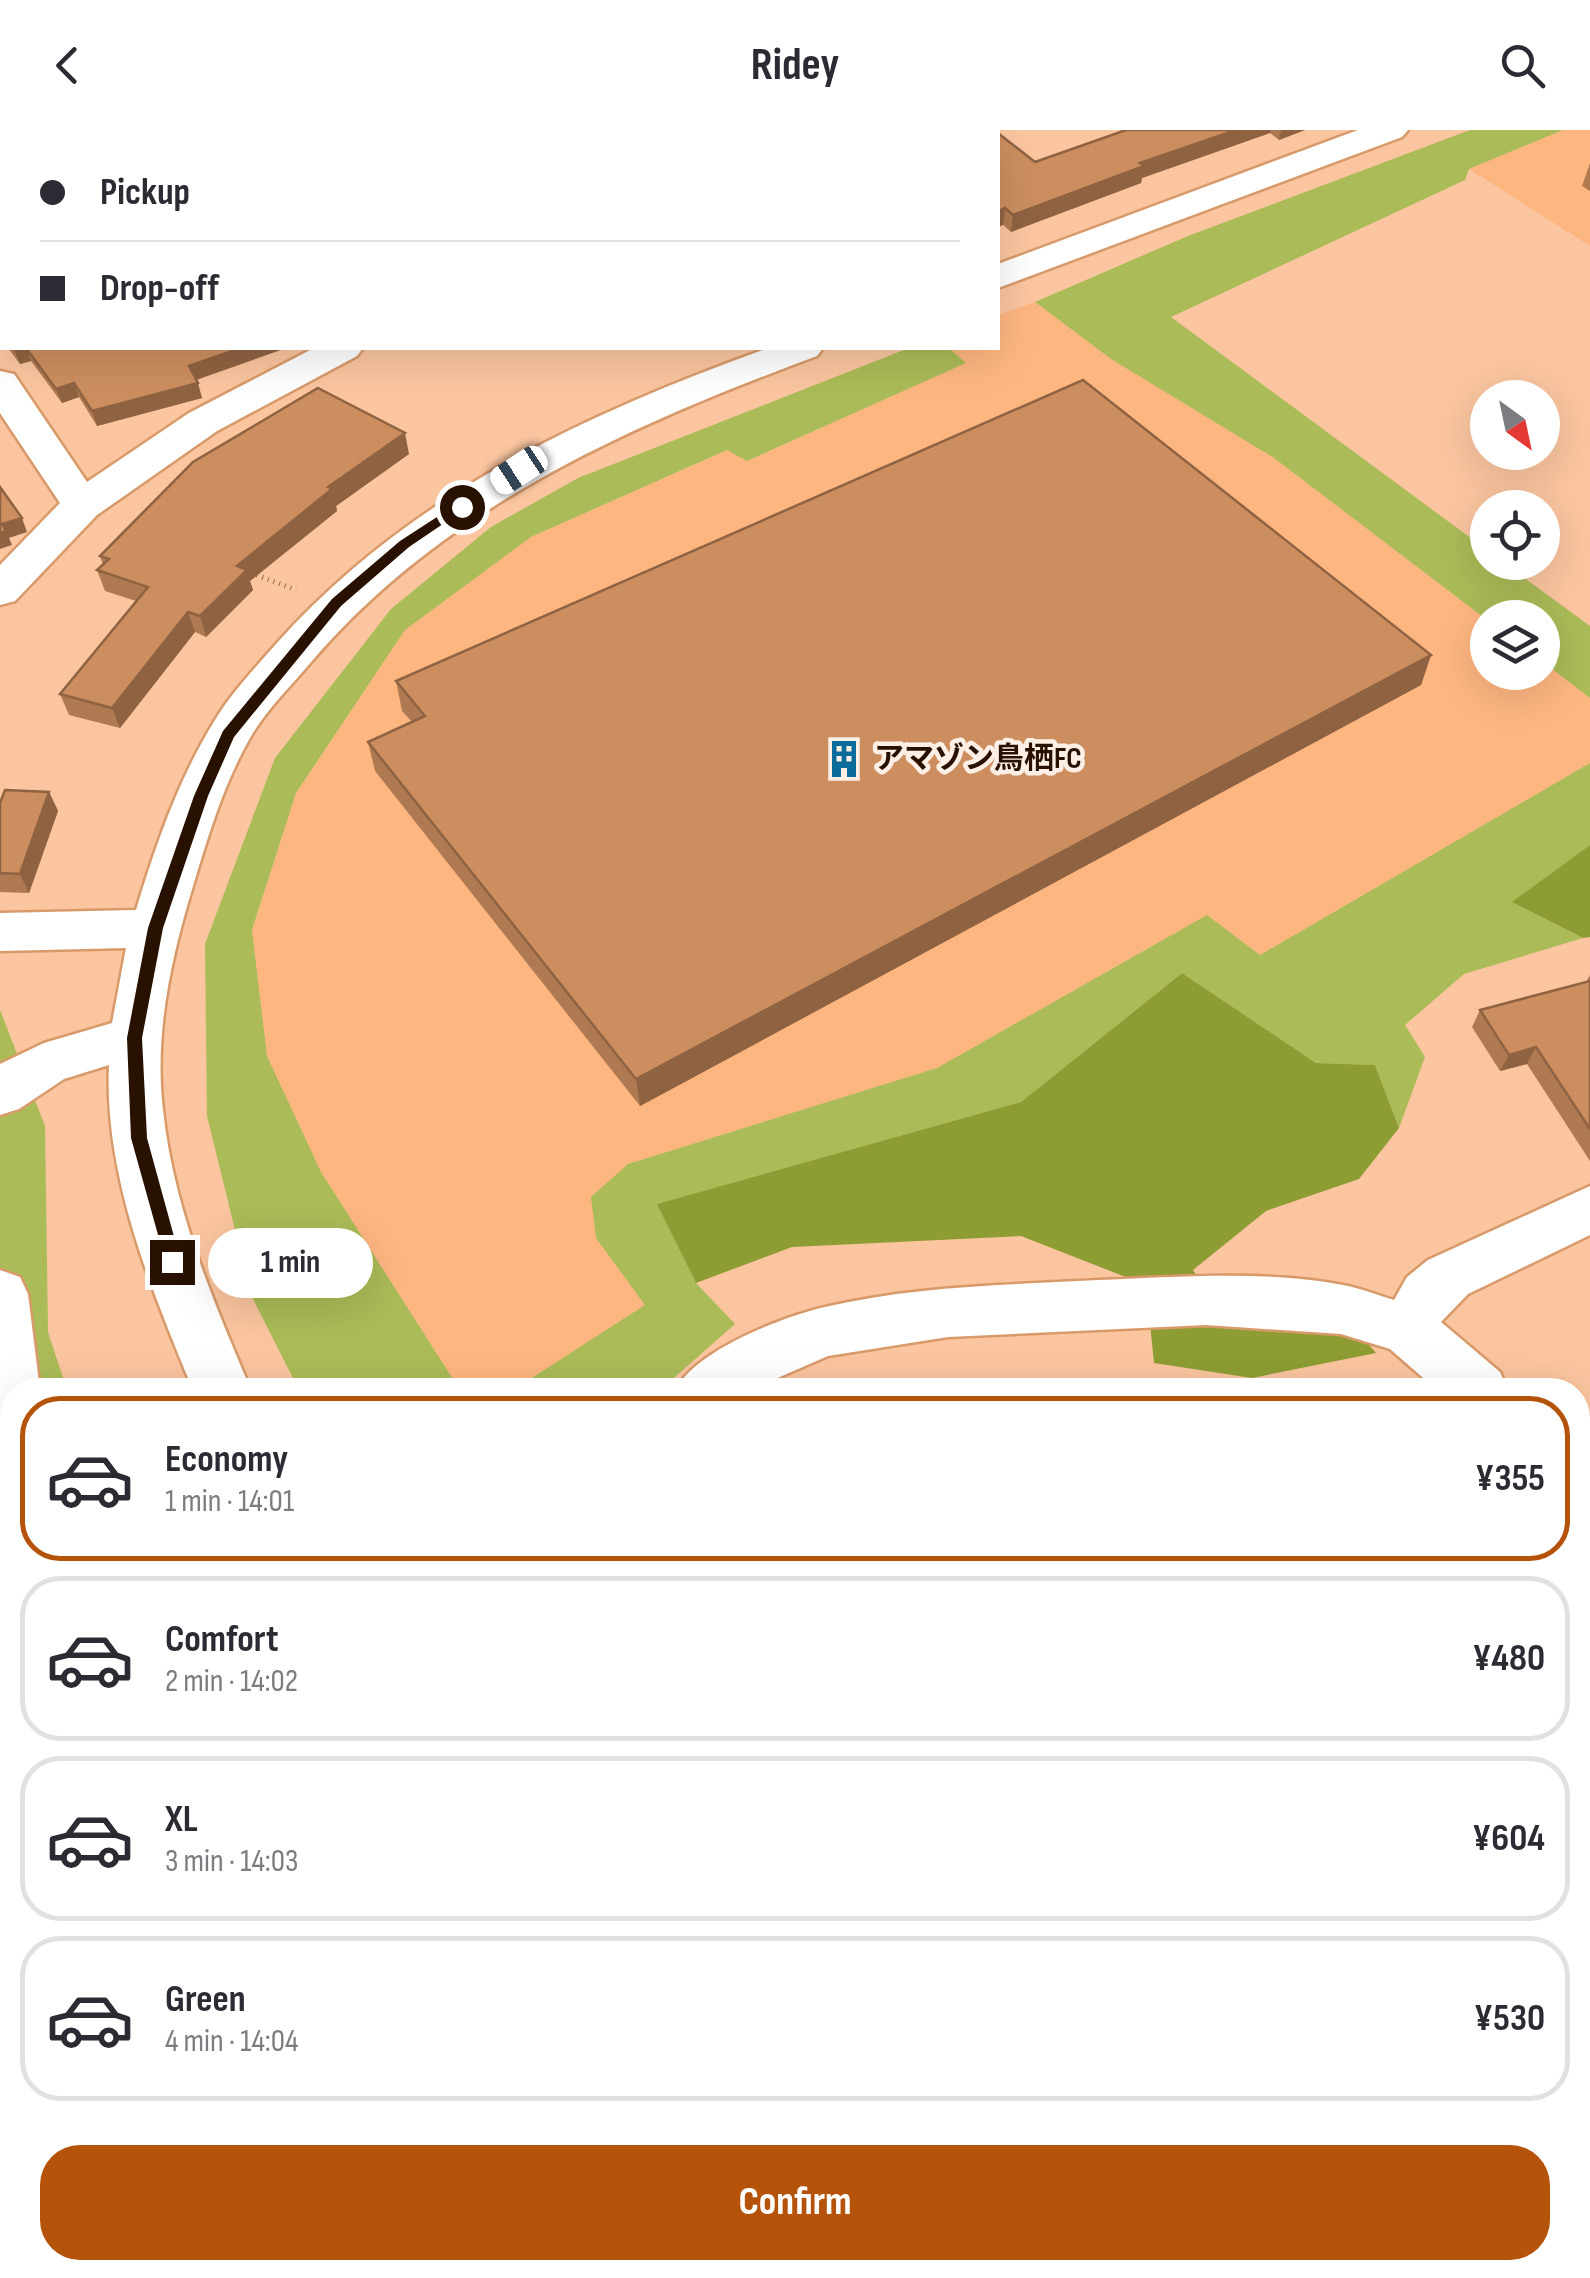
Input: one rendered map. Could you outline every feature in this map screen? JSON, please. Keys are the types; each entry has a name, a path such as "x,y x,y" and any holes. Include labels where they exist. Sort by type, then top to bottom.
{"street":[{"path":"1000,276 1390,130"},
{"path":"0,591 82,505 203,422 339,350"},
{"path":"217,1378 181,1294 139,1138 134,1038 155,928 176,860 228,735 336,602 405,544 547,452 793,350"},
{"path":"0,383 82,505"},
{"path":"0,932 155,928"},
{"path":"0,1094 15,1078 54,1061 134,1038"},
{"path":"1408,1328 1427,1294 1448,1277 1590,1210"},
{"path":"0,1294 10,1378"},
{"path":"721,1378 823,1332 948,1312 1206,1300 1341,1309 1408,1328 1466,1378"}],"path":[{"path":"236,568 311,596"}],"shaded area":[{"path":"1563,130 1590,130 1590,246 1469,169"},
{"path":"1035,302 1111,359 1274,458 1470,607 1470,690 1560,690 1560,675 1590,698 1590,763 1260,955 1207,915 937,1068 628,1164 597,1239 646,1305 532,1378 452,1378 321,1172 267,1056 252,931 296,793 405,630 531,537 728,450 748,461 965,363 951,350 1000,350 1000,314"}],"green space":[{"path":"1470,130 1563,130 1469,169 1465,180 1171,317 1470,537 1470,580 1527,580 1555,600 1470,600 1470,607 1274,458 1111,359 1035,302 1188,236"},
{"path":"904,350 951,350 966,363 747,461 727,450 531,537 405,630 296,793 252,930 267,1056 321,1172 452,1378 293,1378 251,1295 207,1116 205,944 275,758 391,609 491,527 578,478"},
{"path":"1560,604 1590,626 1590,698 1560,675"},
{"path":"1590,763 1590,845 1513,902 1583,938 1464,974 1405,1025 1425,1057 1399,1128 1375,1065 1316,1063 1182,973 1021,1102 658,1204 696,1283 735,1324 674,1378 532,1378 645,1305 596,1238 591,1197 628,1164 937,1068 1207,915 1260,955"},
{"path":"1590,845 1590,937 1583,938 1512,902"},
{"path":"1182,973 1316,1063 1375,1065 1399,1128 1359,1179 1266,1211 1193,1270 1219,1311 1348,1320 1376,1353 1252,1378 1154,1363 1146,1285 1021,1236 792,1247 696,1283 657,1204 1021,1102"},
{"path":"0,1010 45,1126 48,1332 63,1378 0,1378"}],"building":[{"path":"1126,130 1236,130 1140,163 1144,166 1013,215 1005,208 1000,210 1000,135 1035,162"},
{"path":"27,350 235,350 189,366 198,383 92,411 74,383 56,389"},
{"name":"アマゾン鳥栖FC","path":"1083,380 1431,655 636,1079 368,742 425,716 396,681"},
{"path":"318,388 405,433 328,487 332,489 237,566 247,570 200,616 188,612 112,708 60,694 148,587 97,570 109,559 100,556 193,462"},
{"path":"0,487 22,518 2,524 6,531 0,533"},
{"path":"5,790 49,792 20,874 0,873 0,803"},
{"path":"1590,981 1590,1129 1536,1047 1509,1055 1480,1010"}],"place":[{"name":"アマゾン鳥栖FC","path":"844,759"}],"route":[{"path":"172,1262 139,1138 134,1038 155,928 176,860 228,735 286,660 336,602 405,544 462,507"}]}
